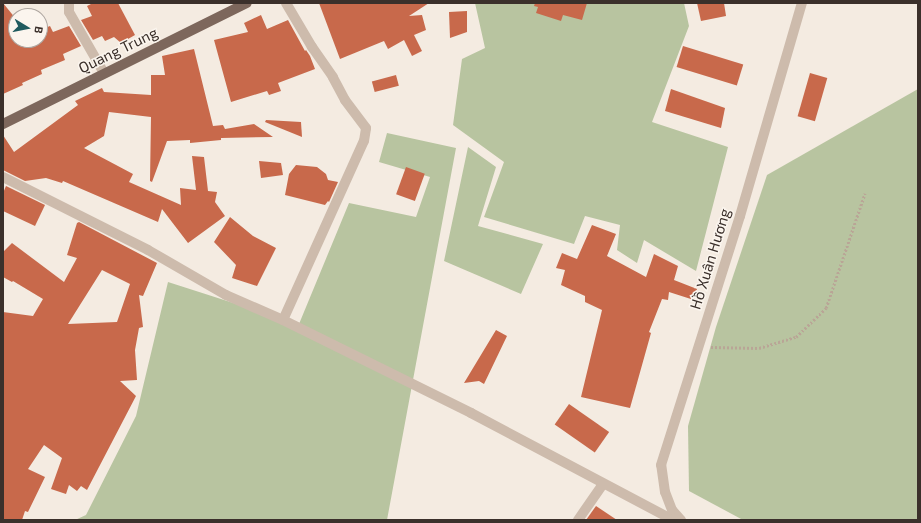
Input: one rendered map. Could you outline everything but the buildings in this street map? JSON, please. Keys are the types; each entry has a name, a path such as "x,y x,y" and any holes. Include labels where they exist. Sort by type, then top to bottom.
{"main road":[{"name":"Quang Trung","path":"3,124 247,3"}],"street":[{"path":"69,3 69,12 104,73"},
{"path":"283,320 364,141 366,128 345,100 333,77 312,47 286,3"},
{"name":"Hồ Xuân Hương","path":"681,520 672,510 665,492 661,465 740,216 802,3"},
{"path":"3,177 148,250 226,295 283,320 470,413 673,520"},
{"path":"578,520 603,484"}],"path":[{"path":"698,347 759,348 796,337 826,308 865,193"}],"green space":[{"path":"475,3 684,3 689,26 652,122 728,147 696,271 644,240 637,263 617,250 620,225 585,216 574,244 484,217 504,162 453,125 462,59 485,48"},
{"path":"918,89 918,520 743,520 689,491 688,426 716,327 767,175"},
{"path":"387,133 456,148 387,520 75,520 86,515 136,416 168,282 299,324 349,203 416,217 430,177 379,162"},
{"path":"468,147 496,167 478,226 543,244 521,294 444,261"}]}
